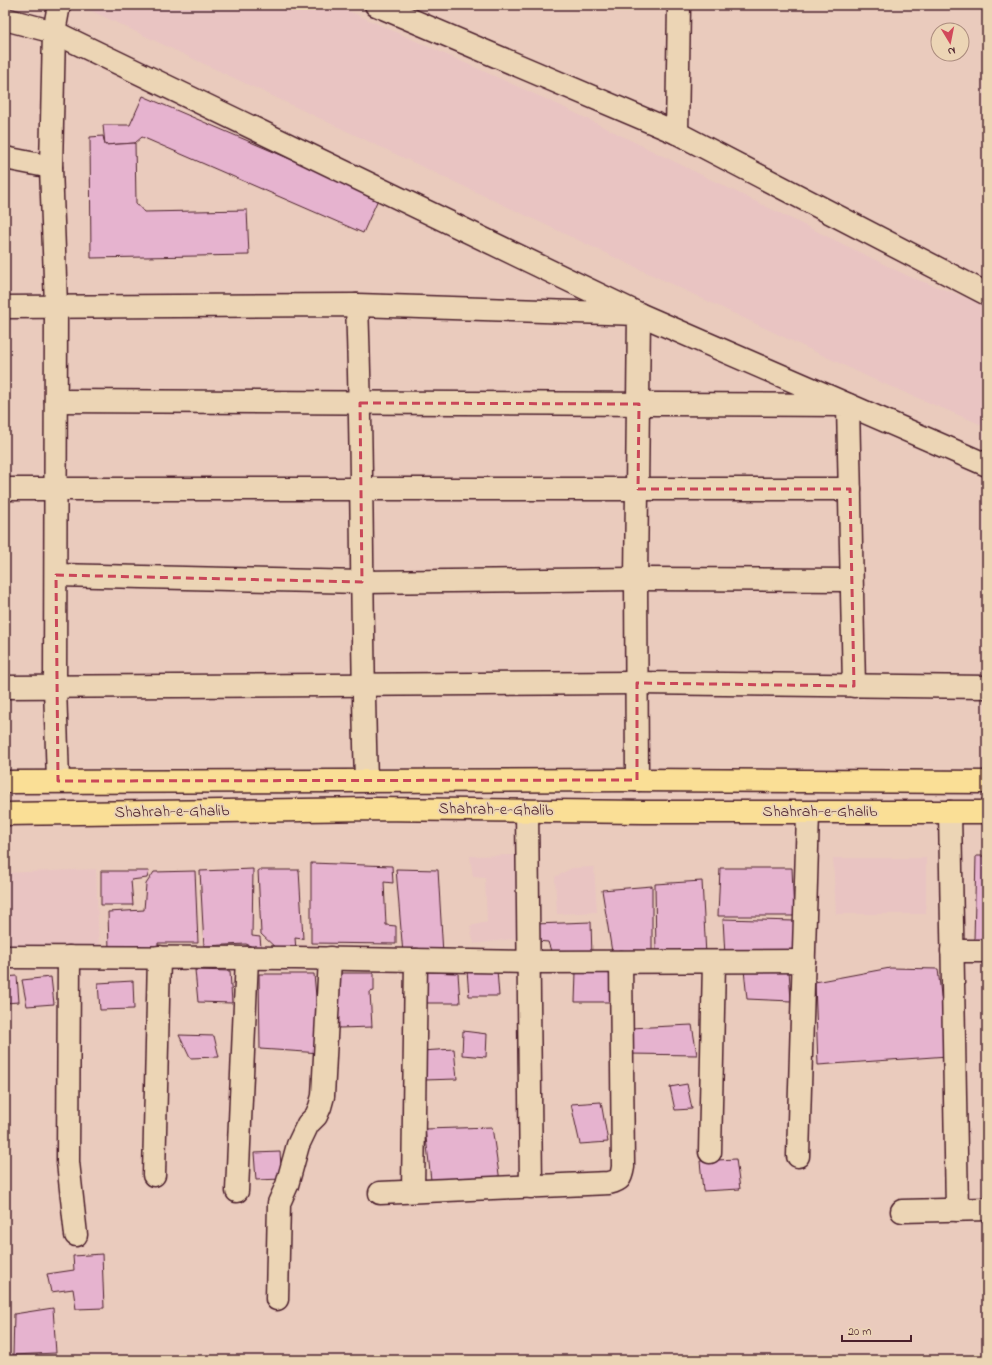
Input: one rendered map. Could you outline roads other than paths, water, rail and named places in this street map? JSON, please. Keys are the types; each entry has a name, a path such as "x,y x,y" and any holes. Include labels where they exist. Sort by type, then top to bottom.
{"main road":[{"name":"Shahrah-e-Ghalib","path":"5,782 637,780 987,782"},
{"name":"Shahrah-e-Ghalib","path":"5,814 374,809 527,811 987,812"}],"street":[{"path":"58,781 55,687 56,306 51,167 54,32 59,5"},
{"path":"376,5 677,132 987,294"},
{"path":"677,132 679,5"},
{"path":"5,19 54,32 639,314 987,465"},
{"path":"5,158 51,167"},
{"path":"5,307 356,305 639,314"},
{"path":"356,305 360,403 363,684 366,780"},
{"path":"637,780 636,579 639,314"},
{"path":"56,401 848,405"},
{"path":"848,405 854,686"},
{"path":"5,489 850,489"},
{"path":"56,575 362,582 636,579 851,580"},
{"path":"5,687 637,683 987,687"},
{"path":"527,811 531,1186"},
{"path":"798,1156 808,812"},
{"path":"950,812 957,1210"},
{"path":"952,951 987,951"},
{"path":"5,957 330,958 529,962 804,961"},
{"path":"69,957 68,1162 76,1235"},
{"path":"154,1175 159,957"},
{"path":"237,1191 247,958"},
{"path":"278,1299 280,1202 287,1184 298,1145 308,1124 316,1116 323,1096 330,958"},
{"path":"413,1191 416,960"},
{"path":"380,1193 609,1183 618,1181 623,1167 621,962"},
{"path":"710,1152 714,962"},
{"path":"902,1211 987,1209"}]}
